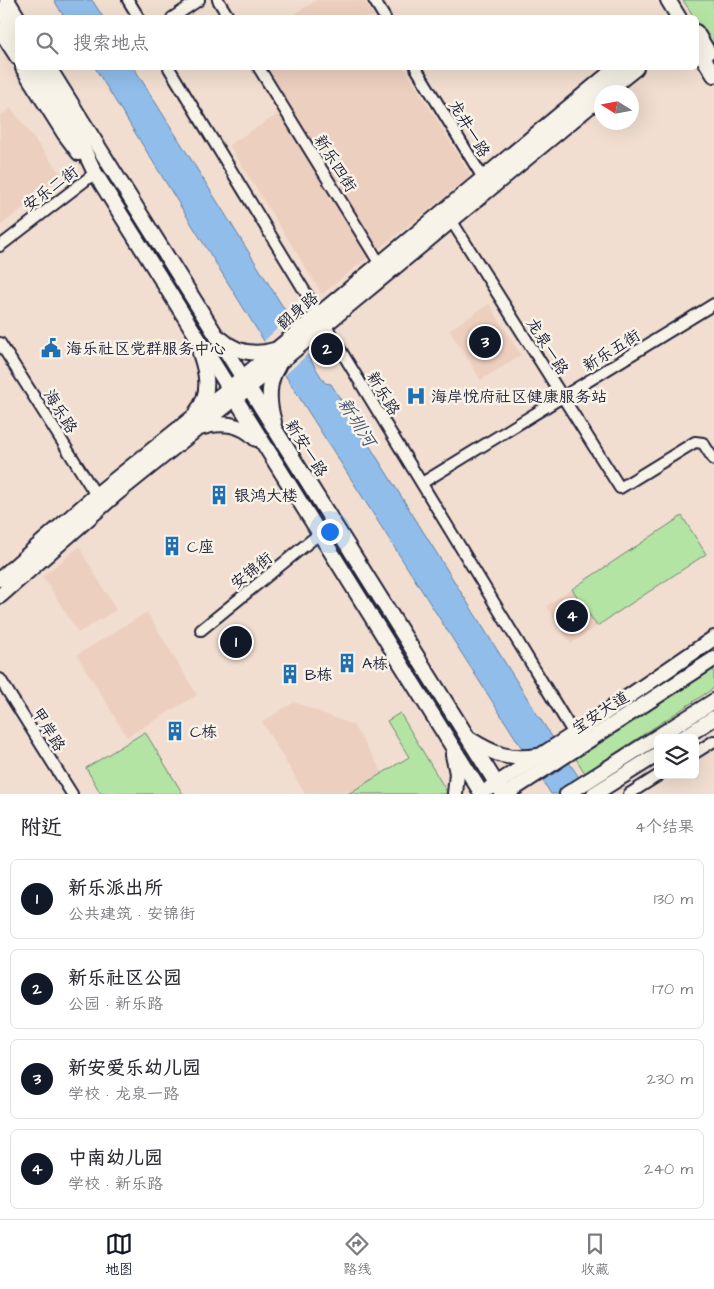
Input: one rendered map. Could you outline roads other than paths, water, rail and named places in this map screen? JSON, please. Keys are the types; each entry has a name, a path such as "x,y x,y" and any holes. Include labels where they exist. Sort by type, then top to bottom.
{"main road":[{"path":"7,0 16,15"},
{"path":"16,0 25,15"},
{"path":"668,0 680,13"},
{"path":"0,9 15,32"},
{"path":"0,30 15,53"},
{"path":"699,37 714,61"},
{"path":"699,51 714,75"},
{"path":"24,70 64,133 95,174 481,794 502,791 522,762"},
{"path":"38,70 77,122"},
{"path":"50,70 77,122 95,174"},
{"path":"58,70 86,114 108,162"},
{"name":"翻身路","path":"0,579 96,495 193,424 383,269 483,178 614,70"},
{"path":"615,85 634,70"},
{"name":"翻身路","path":"383,269 451,220 594,103"},
{"name":"新安一路","path":"77,122 108,162 502,791"},
{"path":"194,333 204,365 206,387 205,398 193,424 231,425 241,428 252,435 265,448"},
{"path":"215,333 232,347 246,352 265,366 270,407 281,439"},
{"path":"265,366 279,355"},
{"name":"翻身路","path":"0,596 193,424"},
{"path":"468,738 496,754 522,762 540,756 714,638"},
{"name":"宝安大道","path":"502,791 714,659"},
{"path":"566,794 714,701"},
{"path":"689,734 713,719"},
{"path":"451,744 457,773 455,794"},
{"path":"595,794 654,757"}],"street":[{"path":"128,0 137,15"},
{"path":"176,15 199,0"},
{"path":"218,0 226,15"},
{"path":"374,0 383,15"},
{"name":"新乐路","path":"170,70 319,322 422,484 574,734"},
{"name":"新乐四街","path":"260,70 383,269"},
{"name":"龙井一路","path":"417,70 483,178"},
{"name":"安乐二街","path":"0,246 95,174"},
{"name":"龙泉一路","path":"451,220 620,488 695,442 703,443 714,460"},
{"name":"新乐五街","path":"422,484 714,304"},
{"name":"海乐路","path":"0,343 96,495"},
{"name":"安锦街","path":"201,630 319,534"},
{"name":"甲岸路","path":"0,679 72,794"},
{"path":"699,750 714,741"},
{"path":"629,794 654,778"}],"water":[{"path":"54,0 92,0 102,15 63,15"},
{"path":"96,70 135,70 288,315 287,322 325,383 331,384 539,717 590,794 551,794 285,375"}],"place":[{"name":"新安爱乐幼儿园","path":"485,342"},
{"name":"海乐社区党群服务中心","path":"51,348"},
{"name":"新乐社区公园","path":"327,349"},
{"name":"海岸悦府社区健康服务站","path":"416,396"},
{"name":"银鸿大楼","path":"219,495"},
{"name":"C座","path":"172,546"},
{"name":"中南幼儿园","path":"572,616"},
{"name":"新乐派出所","path":"236,642"},
{"name":"A栋","path":"347,663"},
{"name":"B栋","path":"290,674"},
{"name":"C栋","path":"175,731"}],"water label":[{"name":"新圳河","path":"357,422"}]}
